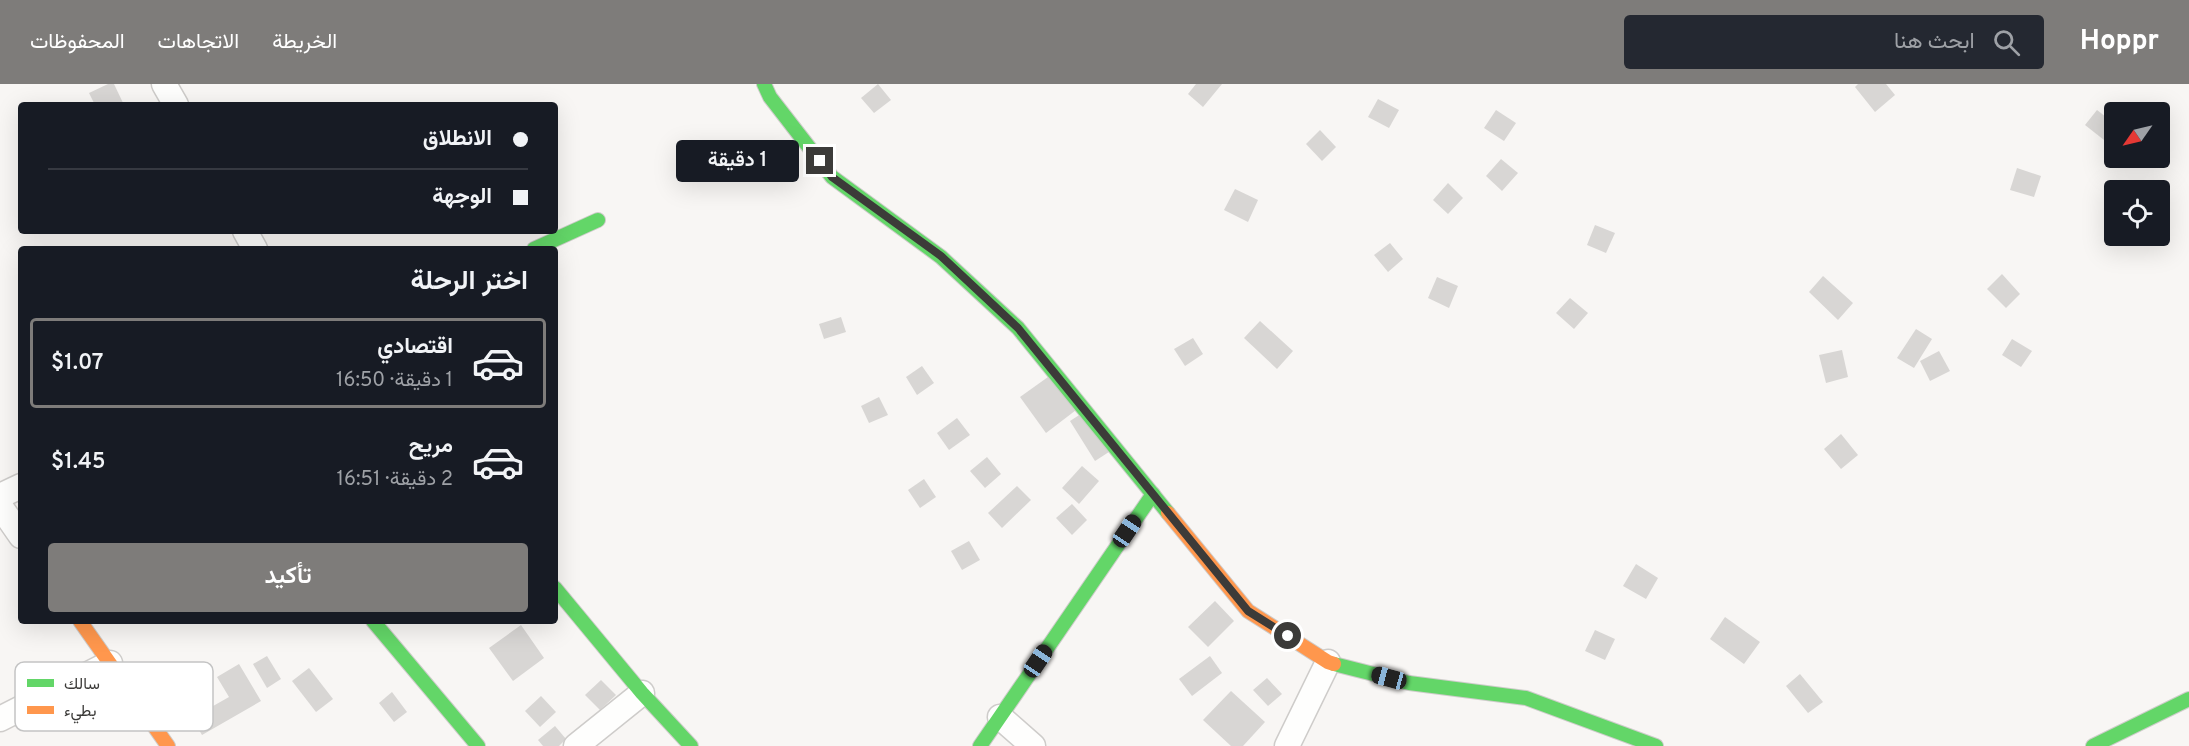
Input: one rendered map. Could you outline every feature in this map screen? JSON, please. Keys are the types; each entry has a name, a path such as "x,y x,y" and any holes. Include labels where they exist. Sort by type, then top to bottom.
{"street":[{"path":"164,84 174,102"},
{"path":"764,84 770,97 832,177 941,256 1018,328 1248,611 1328,662 1409,683 1526,698 1656,746"},
{"path":"541,246 598,220"},
{"path":"0,496 18,487"},
{"path":"980,746 1153,494"},
{"path":"0,506 18,532"},
{"path":"558,592 642,693 691,746"},
{"path":"83,624 109,662"},
{"path":"376,624 478,746"},
{"path":"1287,746 1328,662"},
{"path":"576,746 642,693"},
{"path":"2093,746 2189,699"},
{"path":"0,719 15,711"},
{"path":"1000,717 1033,746"},
{"path":"158,731 168,746"}],"building":[{"path":"108,84 114,84 123,102 94,102 89,93"},
{"path":"878,84 891,100 874,113 861,98"},
{"path":"1196,84 1222,84 1203,107 1188,94"},
{"path":"1858,84 1886,84 1895,95 1875,112 1855,87"},
{"path":"1378,99 1399,110 1389,128 1368,117"},
{"path":"1496,110 1516,123 1504,141 1484,128"},
{"path":"2097,110 2104,115 2104,140 2085,125"},
{"path":"1320,130 1336,147 1322,161 1306,144"},
{"path":"1501,159 1518,173 1502,191 1486,176"},
{"path":"2017,168 2041,176 2034,197 2010,190"},
{"path":"1448,183 1463,198 1448,214 1433,200"},
{"path":"1235,189 1258,200 1248,222 1224,210"},
{"path":"1595,225 1615,233 1606,253 1587,245"},
{"path":"1390,243 1403,259 1388,272 1374,255"},
{"path":"2002,274 2020,294 2006,308 1987,289"},
{"path":"1823,276 1853,303 1838,320 1809,292"},
{"path":"1437,277 1458,286 1449,308 1428,298"},
{"path":"1570,298 1588,313 1574,329 1556,313"},
{"path":"841,317 846,332 824,339 819,324"},
{"path":"1260,321 1293,351 1277,369 1244,338"},
{"path":"1916,329 1932,339 1914,368 1897,358"},
{"path":"1193,338 1203,354 1185,366 1174,349"},
{"path":"2012,339 2032,351 2021,367 2002,355"},
{"path":"1842,350 1848,377 1826,383 1819,355"},
{"path":"1939,351 1950,371 1930,381 1920,361"},
{"path":"922,366 934,383 917,395 906,377"},
{"path":"1055,372 1080,407 1046,433 1020,397"},
{"path":"879,397 888,415 869,423 861,406"},
{"path":"1087,410 1112,450 1095,461 1070,421"},
{"path":"957,418 970,435 949,450 937,433"},
{"path":"1841,434 1858,455 1841,469 1824,449"},
{"path":"987,457 1001,474 985,488 970,471"},
{"path":"1082,466 1099,481 1079,504 1062,488"},
{"path":"924,479 936,497 920,508 908,490"},
{"path":"1017,486 1031,500 1002,528 988,513"},
{"path":"1072,504 1087,520 1072,535 1056,518"},
{"path":"969,541 980,560 962,570 951,551"},
{"path":"1636,564 1658,578 1646,599 1623,586"},
{"path":"1215,601 1234,621 1208,647 1188,627"},
{"path":"1725,617 1760,642 1744,664 1710,639"},
{"path":"521,625 544,658 513,681 489,648"},
{"path":"1595,630 1615,639 1605,660 1585,651"},
{"path":"267,656 281,679 267,688 253,664"},
{"path":"1210,656 1222,673 1192,696 1179,679"},
{"path":"239,664 261,701 213,729 213,706 229,697 217,677"},
{"path":"309,668 333,699 316,712 292,681"},
{"path":"1800,674 1823,702 1808,713 1786,686"},
{"path":"1267,678 1282,694 1268,706 1253,690"},
{"path":"601,680 616,695 600,710 585,695"},
{"path":"1231,691 1265,722 1243,746 1231,746 1203,720"},
{"path":"392,692 407,712 394,722 379,703"},
{"path":"541,696 556,712 540,727 525,711"},
{"path":"555,726 566,739 559,746 543,746 538,740"}],"traffic: fast":[{"path":"764,84 770,97 832,177 941,257 1018,328 1168,513"},
{"path":"541,246 598,220"},
{"path":"980,746 1153,494"},
{"path":"558,592 642,693 691,746"},
{"path":"376,624 478,746"},
{"path":"1334,664 1409,683 1526,698 1656,746"},
{"path":"2093,746 2189,699"}],"traffic: slow":[{"path":"1168,513 1248,611 1334,664"},
{"path":"82,624 109,662"},
{"path":"157,731 168,746"}],"route":[{"path":"820,161 832,177 941,256 1018,328 1248,611 1288,636"}]}
